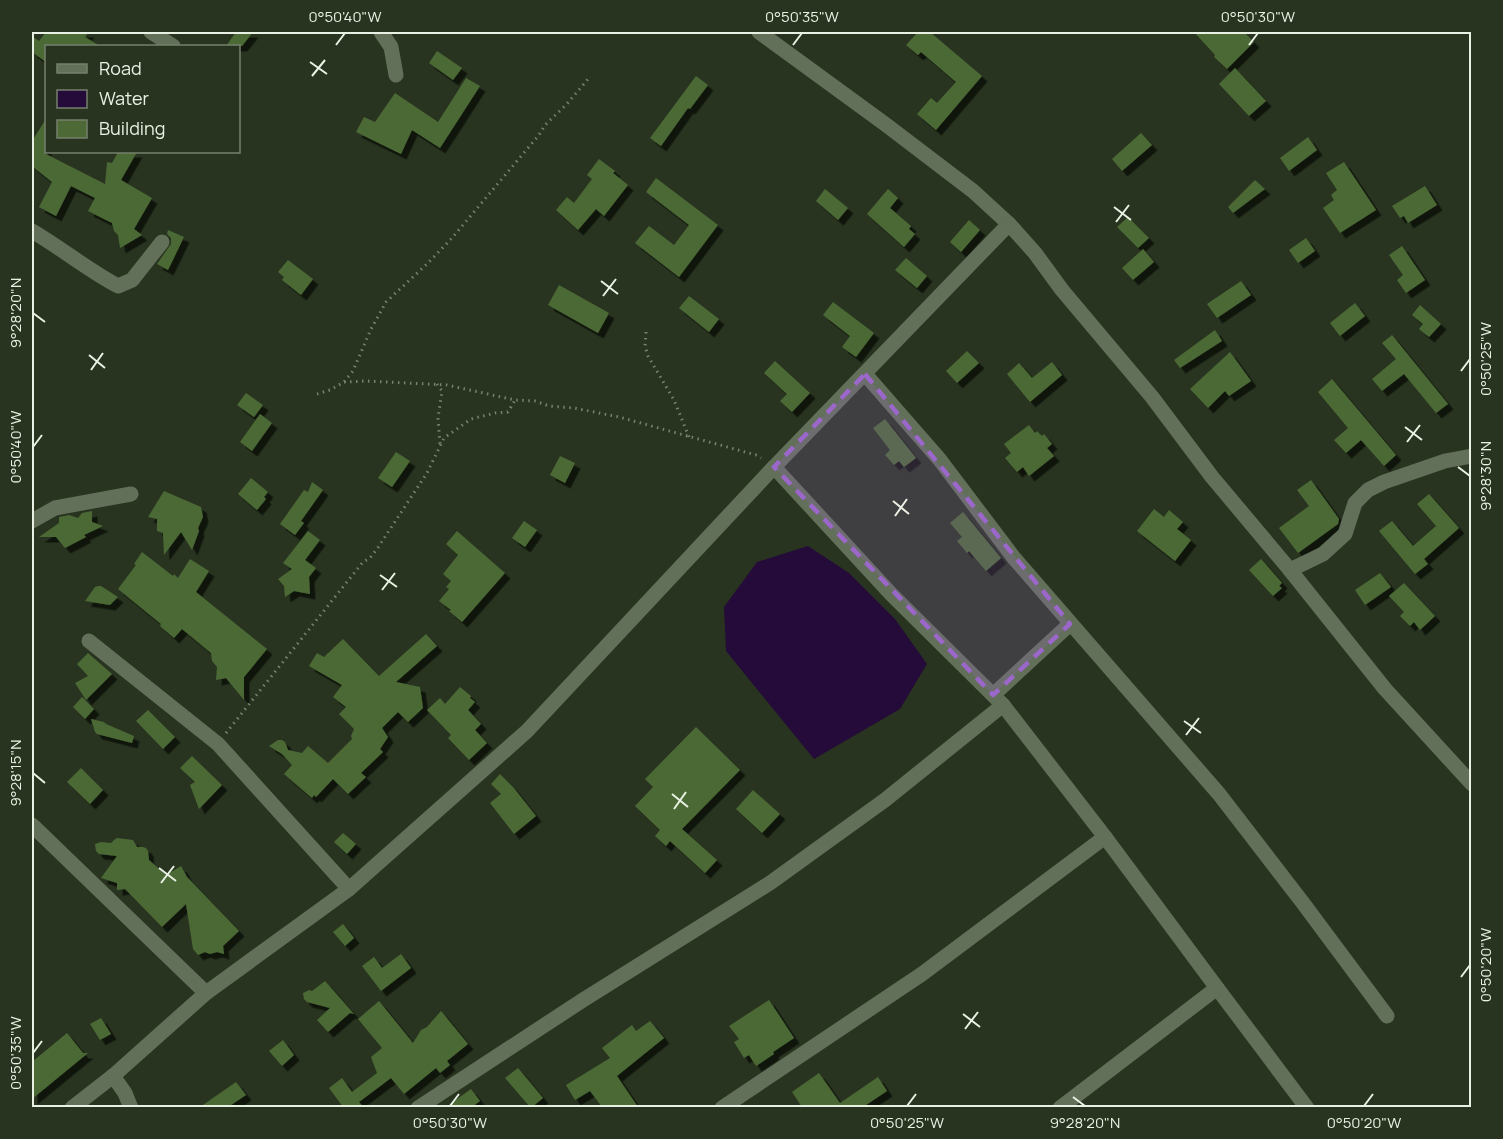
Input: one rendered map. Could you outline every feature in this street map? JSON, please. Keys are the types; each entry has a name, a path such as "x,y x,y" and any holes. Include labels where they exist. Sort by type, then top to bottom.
{"street":[{"path":"151,32 171,45"},
{"path":"381,32 391,46 396,75"},
{"path":"759,32 973,191 1009,224 1035,253 1062,290 1152,398 1212,477 1385,689 1472,784"},
{"path":"72,1107 113,1076 206,993 349,889 527,731 774,467 1009,224"},
{"path":"32,231 97,275 118,286 132,280 162,242"},
{"path":"865,374 940,460 1014,558 1219,794 1387,1016"},
{"path":"1290,570 1323,554 1345,534 1355,503 1368,490 1384,482 1446,461 1472,456"},
{"path":"774,467 891,594 998,700 1105,837 1307,1107"},
{"path":"32,521 55,508 131,494"},
{"path":"418,1107 770,883 885,800 998,700 1070,624"},
{"path":"89,641 218,744 349,889"},
{"path":"32,825 206,993"},
{"path":"729,1106 922,975 1105,837"},
{"path":"1060,1107 1217,988"},
{"path":"113,1076 125,1093 131,1107"}],"path":[{"path":"317,394 344,382 352,371 386,302 452,238 545,125 589,78"},
{"path":"646,332 645,346 648,356 674,400 689,437"},
{"path":"344,382 447,385 515,400 574,408 619,417 756,455 774,467"},
{"path":"437,384 442,390 438,418 440,446"},
{"path":"218,744 363,562 370,558 377,549 427,473 444,438 471,418 508,412 515,400"}],"highlighted area":[{"path":"865,374 1070,624 993,695 774,467"}],"water":[{"path":"808,546 849,573 895,619 927,664 900,709 814,759 726,651 724,607 757,562"}],"building":[{"path":"46,32 89,32 85,37 98,45 45,45 45,61 32,52 32,36 39,41"},
{"path":"236,32 253,32 242,46 227,45"},
{"path":"918,32 930,32 982,76 936,130 917,114 931,98 937,103 956,82 921,52 918,55 906,45"},
{"path":"1194,32 1244,32 1254,42 1227,69"},
{"path":"437,51 462,68 453,80 429,63"},
{"path":"1235,68 1266,101 1249,116 1219,84"},
{"path":"696,76 708,85 690,109 688,108 661,146 650,138"},
{"path":"466,78 480,86 440,148 412,130 401,154 356,132 364,117 375,122 395,93 438,122"},
{"path":"45,121 45,153 105,184 107,162 112,163 117,153 136,153 121,180 152,198 134,229 142,235 120,248 118,235 112,223 88,211 95,198 71,186 56,216 39,207 52,182 32,166 32,141"},
{"path":"1141,133 1152,145 1122,171 1112,159"},
{"path":"1308,137 1317,150 1289,171 1280,158"},
{"path":"599,159 628,185 604,216 596,209 578,230 556,210 567,197 574,203 592,179 587,175"},
{"path":"1344,162 1376,210 1340,233 1323,208 1334,200 1331,195 1337,190 1326,173"},
{"path":"656,178 718,225 679,277 635,243 649,226 674,245 689,225 646,192"},
{"path":"1255,180 1265,189 1233,213 1228,207"},
{"path":"1425,186 1437,205 1408,223 1404,216 1400,218 1392,206"},
{"path":"825,189 848,208 838,220 816,201"},
{"path":"888,189 898,198 890,208 911,226 909,229 915,234 904,247 867,214"},
{"path":"1128,217 1149,238 1138,248 1117,227"},
{"path":"969,220 980,230 961,252 950,242"},
{"path":"168,230 184,237 168,270 157,264 171,244 171,238 167,234"},
{"path":"1306,238 1315,251 1298,263 1289,250"},
{"path":"1402,246 1425,280 1406,293 1397,280 1403,275 1389,255"},
{"path":"1143,249 1154,262 1133,280 1122,268"},
{"path":"906,258 927,276 917,288 895,270"},
{"path":"288,260 313,279 301,295 282,280 284,277 278,272"},
{"path":"1241,281 1251,295 1217,318 1207,304"},
{"path":"559,285 609,313 598,333 548,305"},
{"path":"689,296 719,319 709,332 679,308"},
{"path":"833,302 874,333 856,357 842,347 850,336 823,315"},
{"path":"1355,303 1365,316 1340,336 1330,323"},
{"path":"1420,305 1441,324 1429,337 1419,329 1423,324 1412,315"},
{"path":"1215,330 1222,341 1180,368 1174,360"},
{"path":"1392,335 1448,404 1436,413 1404,374 1382,391 1372,379 1396,359 1382,343"},
{"path":"967,351 979,363 957,383 946,371"},
{"path":"1230,352 1251,381 1229,396 1225,391 1208,408 1190,389"},
{"path":"775,361 810,393 792,412 780,401 787,394 764,373"},
{"path":"1052,362 1062,375 1030,402 1007,374 1019,363 1032,378"},
{"path":"1332,379 1396,455 1384,466 1361,440 1346,453 1334,440 1348,428 1318,392"},
{"path":"246,393 263,405 254,417 237,405"},
{"path":"260,414 272,423 252,451 240,442"},
{"path":"885,419 916,458 904,467 899,461 894,465 885,455 890,450 873,428"},
{"path":"1029,425 1035,433 1037,431 1042,436 1044,434 1052,444 1047,448 1054,456 1029,476 1023,467 1017,472 1005,458 1011,453 1004,444"},
{"path":"396,452 410,461 392,487 378,478"},
{"path":"560,456 575,463 565,483 550,475"},
{"path":"251,478 268,492 264,497 266,499 257,510 238,494"},
{"path":"1311,480 1339,519 1338,524 1298,553 1279,528 1309,506 1297,490"},
{"path":"312,482 323,490 301,521 304,523 295,535 280,524 304,490 308,492"},
{"path":"164,491 201,507 203,517 192,550 181,532 164,555 163,533 157,531 157,519 148,517"},
{"path":"1429,494 1459,528 1424,559 1428,564 1415,574 1379,531 1392,521 1413,546 1436,526 1417,504"},
{"path":"1154,509 1164,517 1169,510 1183,522 1177,529 1191,540 1175,561 1137,531"},
{"path":"92,511 92,522 103,526 65,548 56,537 39,537 59,523 59,517 69,515 78,518 82,513"},
{"path":"963,512 1001,558 986,571 957,541 962,537 950,523"},
{"path":"524,521 537,530 525,547 512,538"},
{"path":"308,531 320,540 305,560 316,568 309,577 310,594 294,591 285,597 284,586 278,579 292,569 283,563"},
{"path":"457,531 505,573 462,622 439,601 449,589 446,587 451,581 443,574 458,555 446,544"},
{"path":"142,552 178,578 190,559 209,571 196,592 267,649 244,677 244,700 226,678 216,680 217,667 212,661 211,653 182,629 174,638 160,626 161,624 118,589 136,565 134,564"},
{"path":"1261,559 1282,583 1279,586 1282,588 1273,596 1249,570"},
{"path":"1380,573 1391,587 1365,605 1355,590"},
{"path":"1404,583 1435,616 1420,630 1414,622 1410,626 1400,616 1404,612 1389,596"},
{"path":"98,586 118,597 110,605 85,601"},
{"path":"426,634 437,646 396,682 420,687 423,708 408,722 398,712 382,728 388,737 380,749 383,752 361,773 366,777 348,794 333,779 316,797 314,795 312,798 284,774 292,765 282,754 269,746 282,740 288,750 302,753 308,746 328,763 352,739 354,729 339,714 346,707 333,697 342,685 309,666 317,653 324,657 343,639 379,676"},
{"path":"88,653 112,674 86,700 75,683 88,676 77,664"},
{"path":"460,687 475,702 468,710 481,724 475,730 487,743 469,760 448,738 451,735 427,710 440,698 445,704"},
{"path":"82,697 94,709 85,719 73,707"},
{"path":"148,710 175,737 163,749 136,721"},
{"path":"91,719 104,722 134,736 132,743 97,734"},
{"path":"696,727 740,770 682,829 717,860 705,873 670,841 666,846 655,836 660,830 635,806 653,787 645,779"},
{"path":"192,756 222,785 199,809 190,785 195,782 180,768"},
{"path":"81,768 103,790 90,804 67,782"},
{"path":"500,774 536,816 514,834 490,803 501,794 491,784"},
{"path":"753,790 780,814 762,833 736,809"},
{"path":"343,833 356,844 347,854 334,842"},
{"path":"117,838 133,840 137,847 146,848 149,860 166,875 181,866 187,877 239,931 223,946 224,954 205,952 198,955 193,949 186,904 162,927 125,889 117,890 117,883 101,878 117,856 99,854 95,844 111,843"},
{"path":"343,924 354,938 345,946 333,932"},
{"path":"401,954 411,968 381,991 362,966 374,957 382,968"},
{"path":"325,981 354,1014 350,1013 328,1032 317,1020 330,1008 307,1002 303,993 312,991"},
{"path":"769,1000 794,1038 756,1066 749,1055 744,1058 734,1042 739,1039 729,1026"},
{"path":"379,1001 413,1043 421,1030 427,1027 441,1011 468,1044 447,1061 450,1065 440,1073 436,1068 404,1094 391,1078 359,1102 363,1107 343,1107 329,1088 342,1078 352,1092 377,1073 371,1057 382,1048 358,1019"},
{"path":"101,1018 111,1034 100,1040 90,1024"},
{"path":"650,1021 664,1038 617,1076 638,1107 602,1107 590,1091 575,1100 566,1085 610,1058 602,1048 632,1025 636,1031"},
{"path":"67,1033 83,1053 88,1053 32,1099 32,1062"},
{"path":"283,1040 294,1055 282,1066 269,1051"},
{"path":"518,1068 543,1098 532,1107 505,1078"},
{"path":"819,1073 840,1103 878,1077 887,1091 863,1107 802,1107 792,1092"},
{"path":"236,1082 246,1095 228,1107 200,1107"},
{"path":"471,1089 480,1101 472,1107 446,1107"}]}
